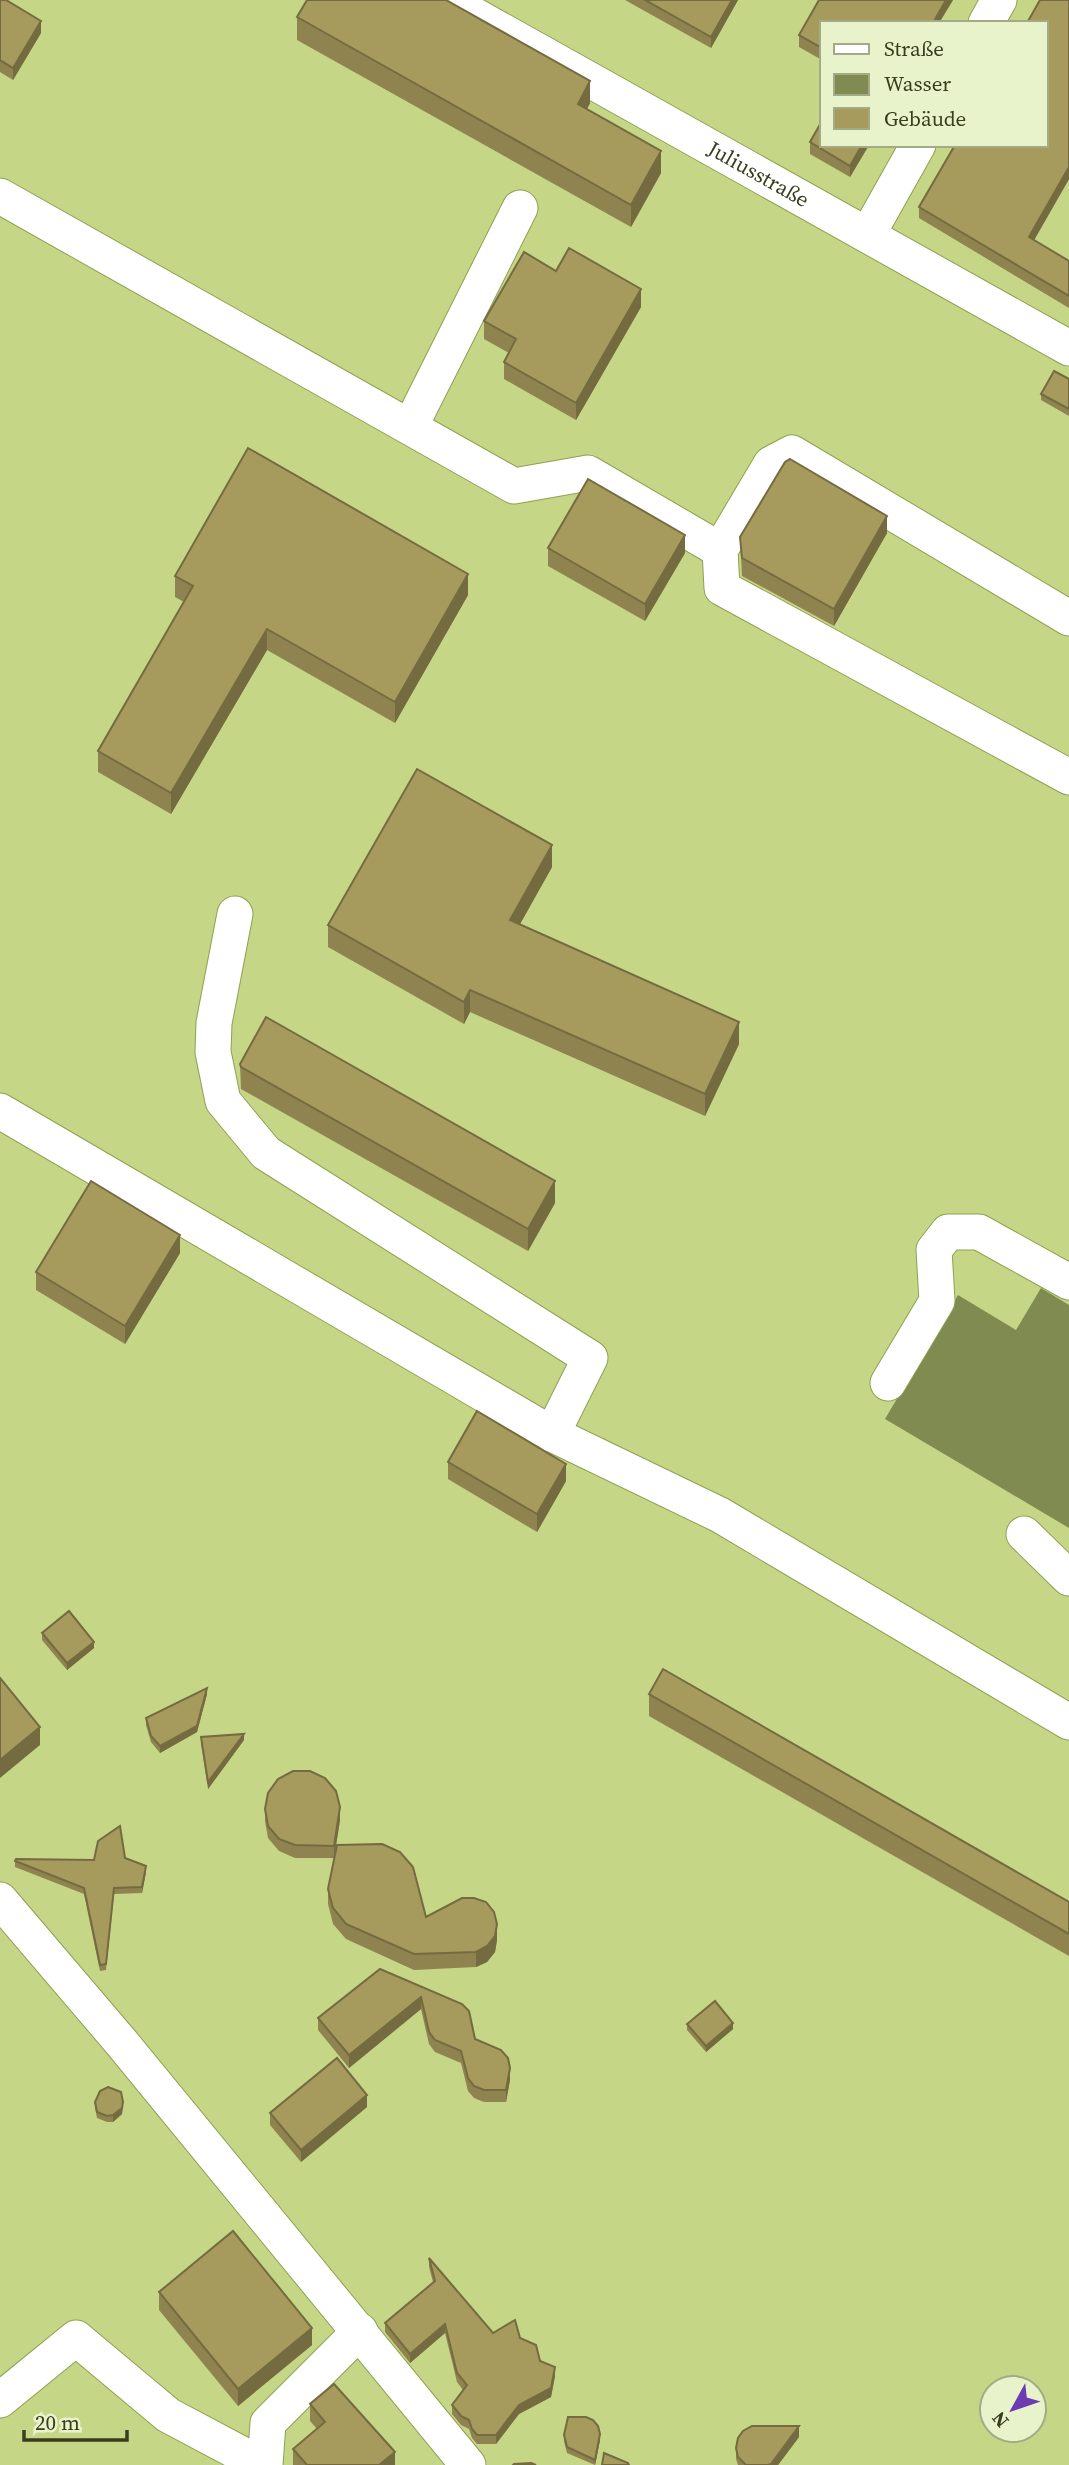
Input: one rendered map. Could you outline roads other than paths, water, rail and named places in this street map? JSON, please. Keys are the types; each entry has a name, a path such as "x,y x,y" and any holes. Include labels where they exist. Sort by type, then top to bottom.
{"street":[{"name":"Juliusstraße","path":"447,0 1069,348"},
{"path":"987,21 999,0"},
{"path":"868,234 917,147"},
{"path":"0,196 514,486 588,472 720,551"},
{"path":"410,427 520,208"},
{"path":"1069,618 792,453 771,464 720,551 722,588 1069,777"},
{"path":"235,914 214,1023 213,1052 223,1101 266,1153 590,1358 552,1434"},
{"path":"0,1111 552,1434 720,1515 1069,1722"},
{"path":"888,1383 937,1301 934,1250 948,1232 979,1232 1069,1282"},
{"path":"1024,1534 1069,1578"},
{"path":"0,1900 130,2052 468,2465"},
{"path":"0,2400 76,2338 168,2415 263,2465 268,2423 360,2332"}],"water":[{"path":"1041,1288 1069,1305 1069,1528 885,1419 958,1295 1016,1330"}]}
